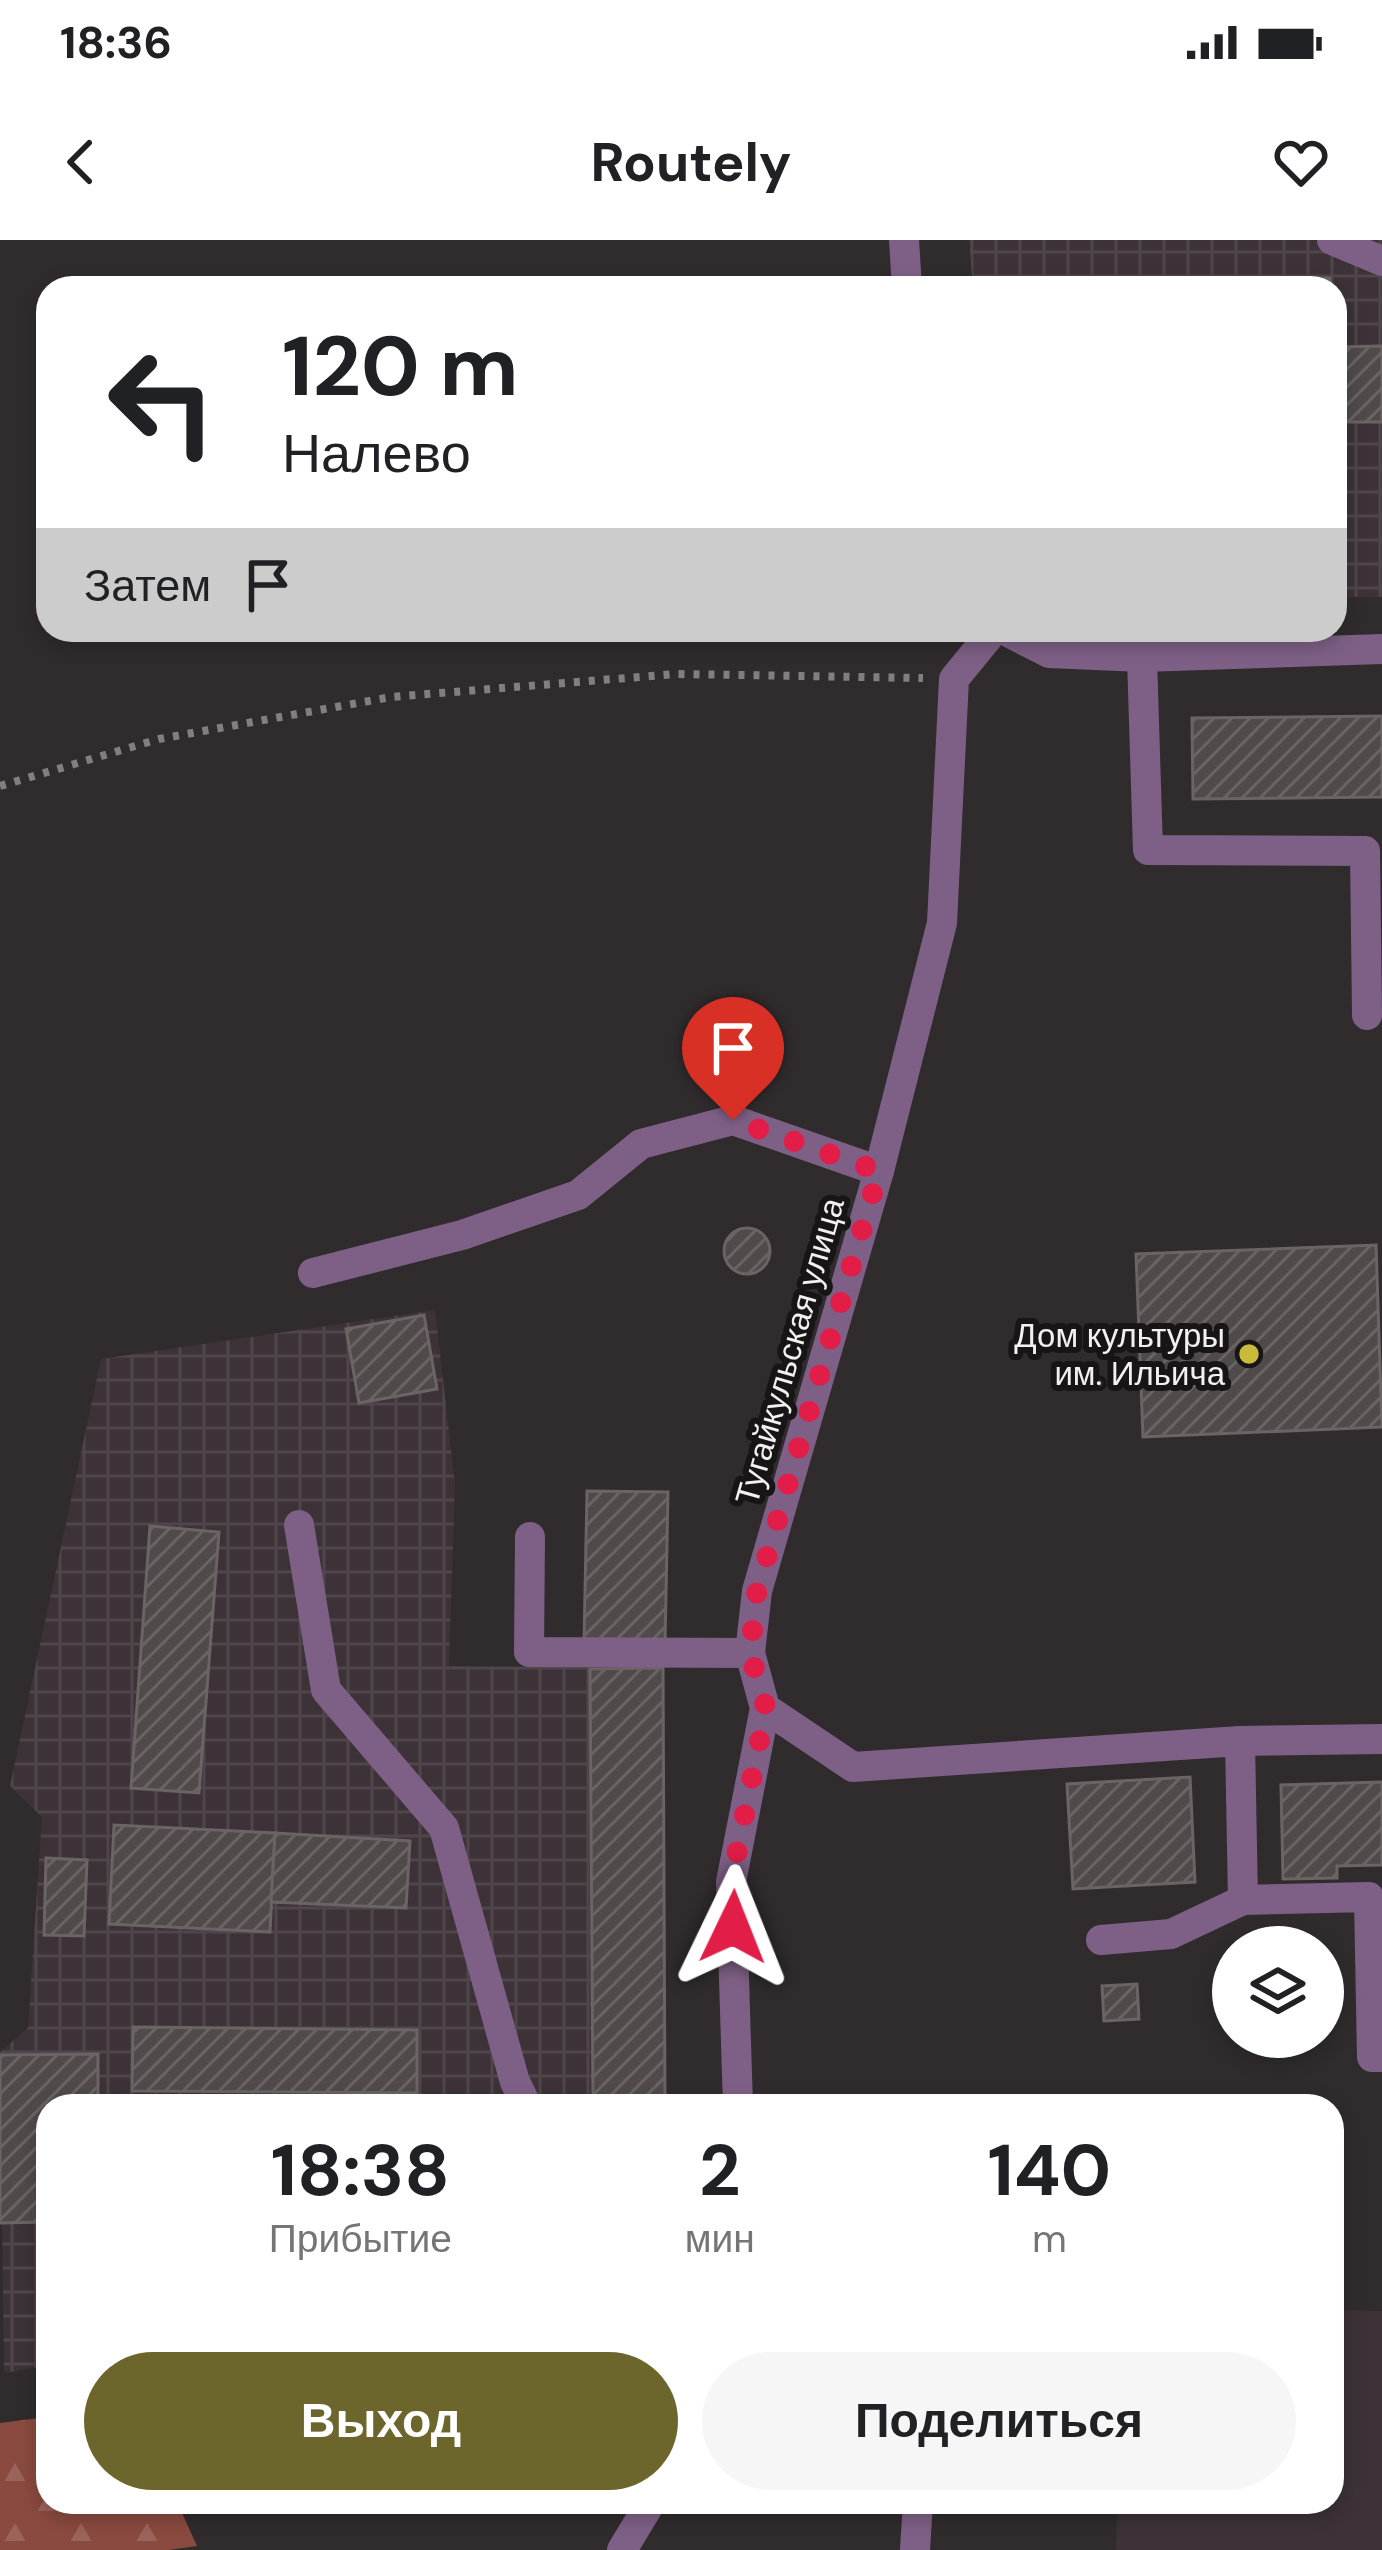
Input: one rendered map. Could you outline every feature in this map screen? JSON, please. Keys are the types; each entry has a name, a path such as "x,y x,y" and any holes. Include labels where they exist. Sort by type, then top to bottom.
{"street":[{"path":"904,240 907,276"},
{"path":"1332,240 1372,252"},
{"path":"954,679 984,642"},
{"path":"1027,642 1048,653 1142,657 1382,649"},
{"path":"1142,657 1148,850 1365,851 1367,1015"},
{"name":"Тугайкульская улица","path":"738,2094 731,1882 766,1708 750,1653 757,1591 879,1171 942,923 954,679"},
{"path":"313,1273 462,1235 578,1195 641,1144 733,1120 879,1171"},
{"path":"299,1525 326,1690 444,1828 521,2094"},
{"path":"530,1537 529,1652 750,1653"},
{"path":"766,1708 853,1767 1240,1741 1382,1739"},
{"path":"1240,1741 1243,1900"},
{"path":"1101,1940 1171,1934 1243,1900 1370,1898 1372,2057 1382,2057"},
{"path":"622,2550 644,2514"},
{"path":"916,2550 918,2514"}],"path":[{"path":"0,785 159,739 391,697 676,674 954,679"}],"shaded area":[{"path":"969,240 1382,240 1382,597 1347,597 1347,276 972,276"},
{"path":"435,1310 455,1484 449,1666 663,1668 665,2094 36,2094 36,2368 4,2373 0,2052 28,2028 42,1817 10,1786 101,1359"},
{"path":"1344,2310 1382,2311 1382,2550 1116,2550 1117,2514 1344,2514"}],"green space":[{"path":"36,2418 36,2514 182,2514 197,2546 0,2550 0,2423"}],"building":[{"path":"1382,346 1382,422 1347,422 1347,347"},
{"path":"1382,716 1382,797 1193,799 1192,718"},
{"path":"747,1228 763,1235 770,1251 763,1267 747,1274 731,1267 724,1251 731,1235"},
{"path":"1376,1245 1382,1427 1143,1437 1136,1254"},
{"path":"424,1315 437,1389 359,1403 346,1329"},
{"path":"587,1491 668,1492 665,1644 584,1643"},
{"path":"150,1526 219,1532 199,1793 131,1788"},
{"path":"663,1668 665,2094 593,2094 590,1669"},
{"path":"1190,1777 1195,1882 1073,1889 1067,1784"},
{"path":"1382,1782 1382,1865 1337,1866 1337,1878 1283,1879 1281,1785"},
{"path":"114,1825 275,1833 270,1932 109,1924"},
{"path":"275,1833 410,1841 406,1908 271,1902"},
{"path":"46,1858 87,1860 84,1936 44,1935"},
{"path":"1137,1984 1139,2019 1104,2021 1102,1986"},
{"path":"133,2027 417,2030 417,2093 132,2091"},
{"path":"98,2054 98,2094 36,2094 36,2222 0,2223 0,2055"}],"place":[{"name":"Дом культуры им. Ильича","path":"1249,1354"}],"route":[{"path":"733,1120 879,1171 757,1591 750,1653 766,1708 731,1882 733,1927"}]}
